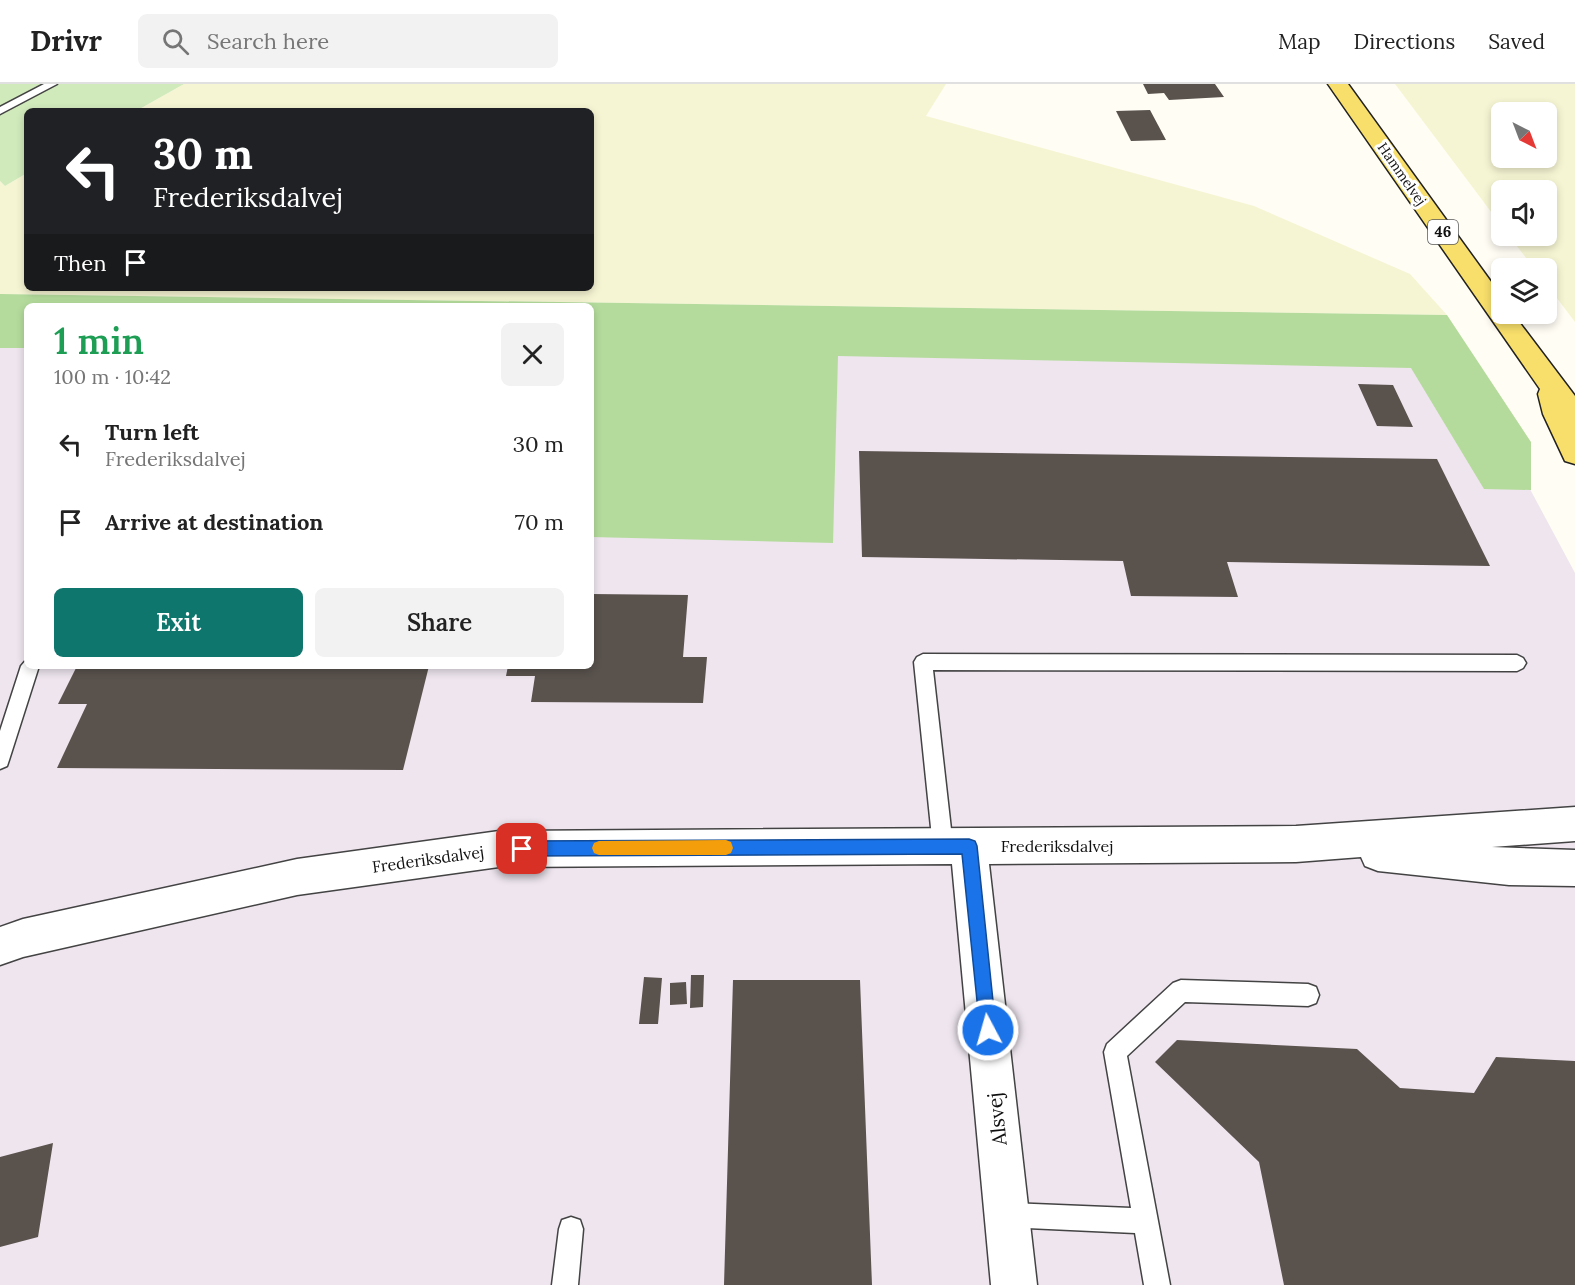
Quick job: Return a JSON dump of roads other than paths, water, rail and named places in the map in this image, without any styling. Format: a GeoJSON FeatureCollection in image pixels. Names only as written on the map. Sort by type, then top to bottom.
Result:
{"type":"FeatureCollection","features":[{"type":"Feature","properties":{"kind":"main road","name":"Hammelvej"},"geometry":{"type":"LineString","coordinates":[[1338,84],[1548,381],[1575,414]]}},
{"type":"Feature","properties":{"kind":"main road","name":"Hammelvej"},"geometry":{"type":"LineString","coordinates":[[1548,381],[1556,414],[1575,454]]}},
{"type":"Feature","properties":{"kind":"street","name":"Frederiksdalvej"},"geometry":{"type":"LineString","coordinates":[[0,946],[23,938],[297,877],[499,849],[1296,844],[1575,824]]}},
{"type":"Feature","properties":{"kind":"street","name":"Frederiksdalvej"},"geometry":{"type":"LineString","coordinates":[[1296,844],[1509,867],[1575,868]]}},
{"type":"Feature","properties":{"kind":"street","name":"Alsvej"},"geometry":{"type":"LineString","coordinates":[[956,846],[1007,1215],[1014,1285]]}},
{"type":"Feature","properties":{"kind":"lane"},"geometry":{"type":"LineString","coordinates":[[0,111],[52,84]]}},
{"type":"Feature","properties":{"kind":"lane"},"geometry":{"type":"LineString","coordinates":[[956,846],[923,662],[1517,663]]}},
{"type":"Feature","properties":{"kind":"lane"},"geometry":{"type":"LineString","coordinates":[[0,760],[29,669]]}},
{"type":"Feature","properties":{"kind":"lane"},"geometry":{"type":"LineString","coordinates":[[1157,1285],[1115,1052],[1181,991],[1308,995]]}},
{"type":"Feature","properties":{"kind":"lane"},"geometry":{"type":"LineString","coordinates":[[1007,1215],[1146,1221]]}},
{"type":"Feature","properties":{"kind":"lane"},"geometry":{"type":"LineString","coordinates":[[565,1285],[571,1228]]}}]}
